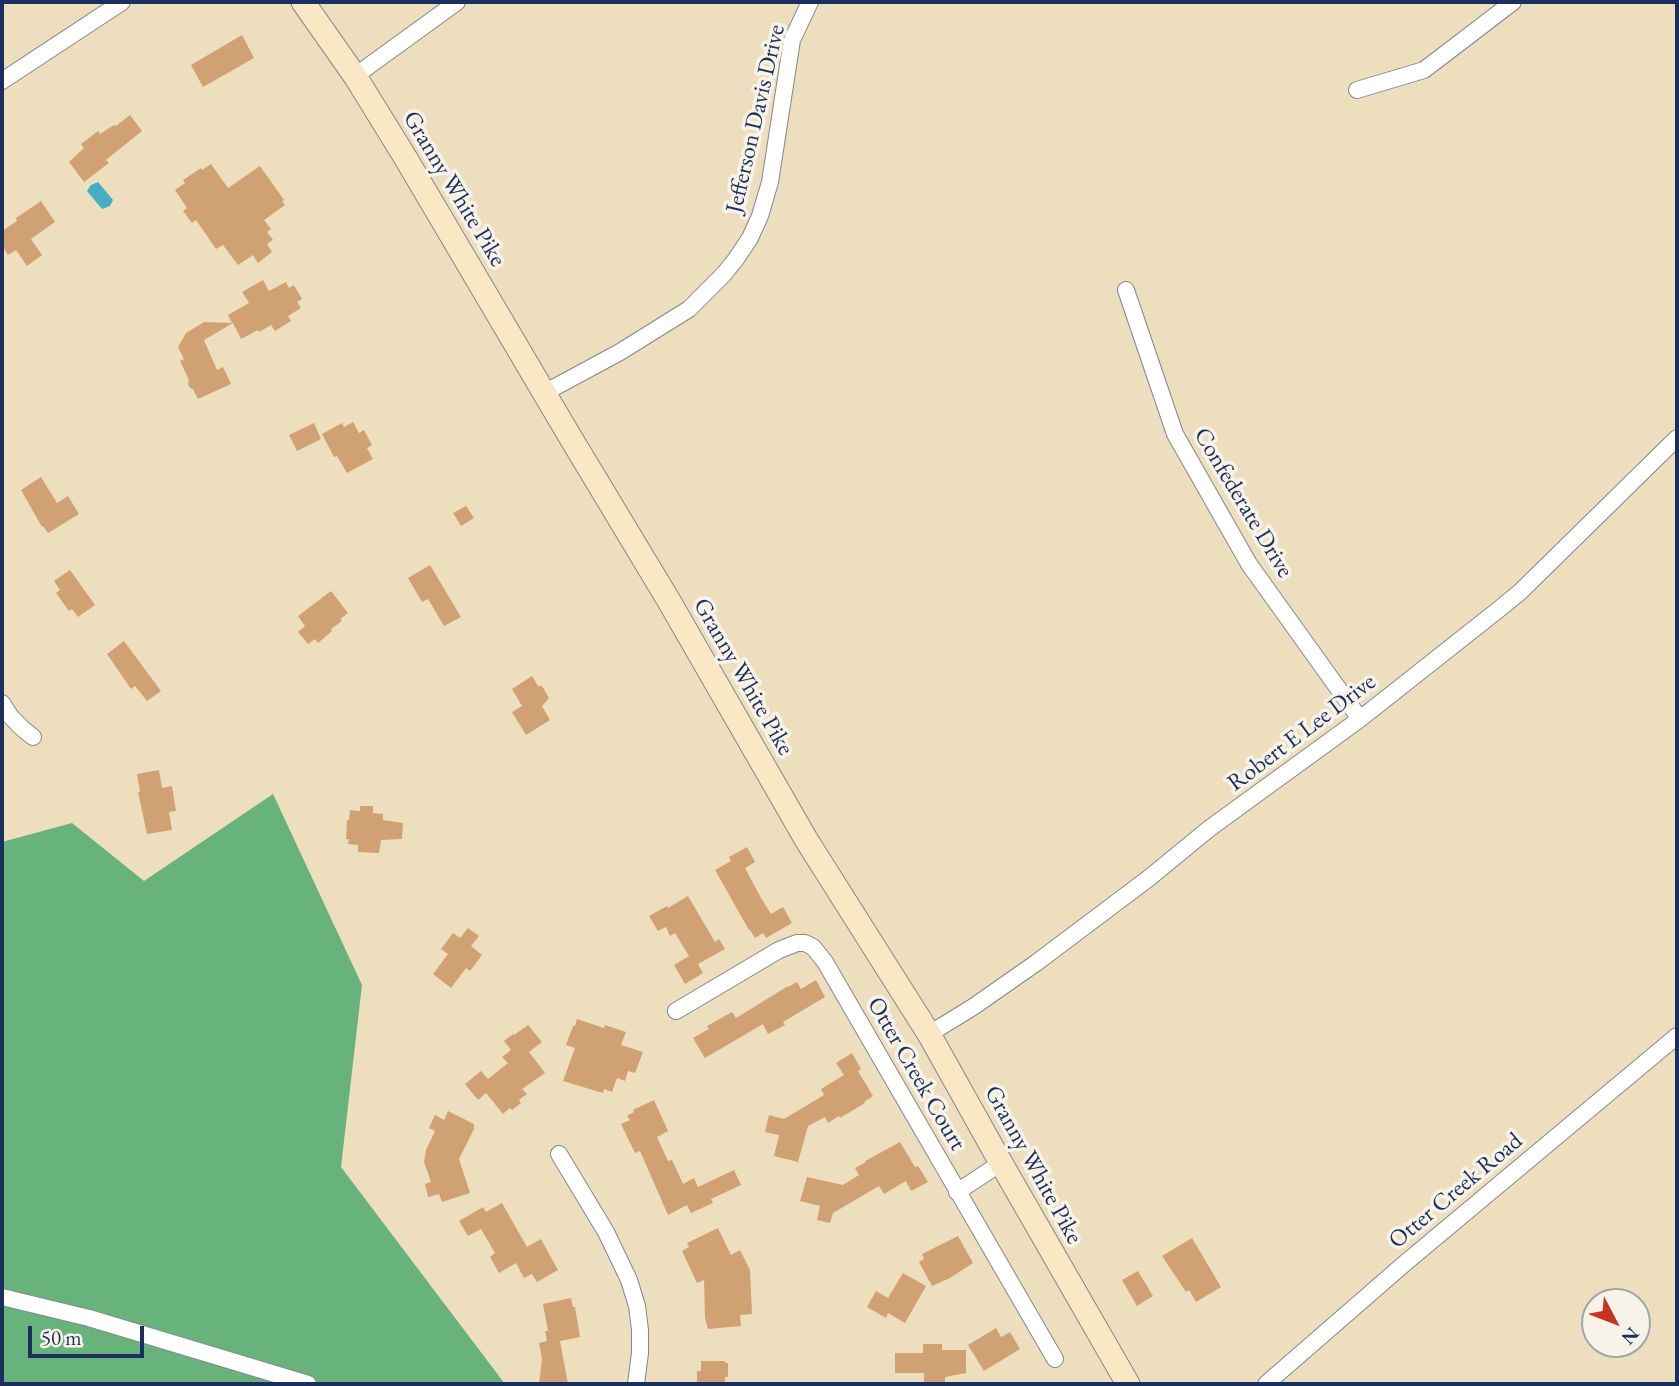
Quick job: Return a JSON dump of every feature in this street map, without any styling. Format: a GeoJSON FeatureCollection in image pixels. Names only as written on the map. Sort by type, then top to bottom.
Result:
{"type":"FeatureCollection","features":[{"type":"Feature","properties":{"kind":"main road","name":"Granny White Pike"},"geometry":{"type":"LineString","coordinates":[[303,2],[355,76],[405,157],[669,601],[807,841],[929,1034],[1128,1384]]}},
{"type":"Feature","properties":{"kind":"street"},"geometry":{"type":"LineString","coordinates":[[2,81],[122,2]]}},
{"type":"Feature","properties":{"kind":"street"},"geometry":{"type":"LineString","coordinates":[[355,76],[457,2]]}},
{"type":"Feature","properties":{"kind":"street","name":"Jefferson Davis Drive"},"geometry":{"type":"LineString","coordinates":[[544,393],[620,352],[689,309],[736,259],[755,227],[770,182],[792,40],[810,2]]}},
{"type":"Feature","properties":{"kind":"street"},"geometry":{"type":"LineString","coordinates":[[1357,90],[1424,70],[1513,2]]}},
{"type":"Feature","properties":{"kind":"street","name":"Confederate Drive"},"geometry":{"type":"LineString","coordinates":[[1126,290],[1175,434],[1249,564],[1360,719]]}},
{"type":"Feature","properties":{"kind":"street","name":"Robert E Lee Drive"},"geometry":{"type":"LineString","coordinates":[[929,1034],[1018,976],[1210,828],[1360,719],[1520,592],[1677,438]]}},
{"type":"Feature","properties":{"kind":"street"},"geometry":{"type":"LineString","coordinates":[[2,702],[11,717],[33,737]]}},
{"type":"Feature","properties":{"kind":"street","name":"Otter Creek Court"},"geometry":{"type":"LineString","coordinates":[[676,1012],[779,950],[797,943],[813,947],[825,962],[1055,1359]]}},
{"type":"Feature","properties":{"kind":"street","name":"Otter Creek Road"},"geometry":{"type":"LineString","coordinates":[[1266,1384],[1404,1264],[1677,1036]]}},
{"type":"Feature","properties":{"kind":"street"},"geometry":{"type":"LineString","coordinates":[[559,1154],[606,1232],[629,1280],[637,1306],[640,1330],[636,1384]]}},
{"type":"Feature","properties":{"kind":"street"},"geometry":{"type":"LineString","coordinates":[[957,1192],[1001,1163]]}},
{"type":"Feature","properties":{"kind":"street"},"geometry":{"type":"LineString","coordinates":[[2,1297],[89,1318],[308,1384]]}},
{"type":"Feature","properties":{"kind":"green space"},"geometry":{"type":"Polygon","coordinates":[[[273,794],[362,985],[341,1167],[505,1384],[2,1384],[2,842],[72,823],[144,881],[273,794]]]}},
{"type":"Feature","properties":{"kind":"water"},"geometry":{"type":"Polygon","coordinates":[[[98,182],[113,200],[110,206],[102,209],[87,191],[91,185],[98,182]]]}},
{"type":"Feature","properties":{"kind":"building"},"geometry":{"type":"Polygon","coordinates":[[[242,35],[254,58],[203,87],[191,65],[242,35]]]}},
{"type":"Feature","properties":{"kind":"building"},"geometry":{"type":"Polygon","coordinates":[[[130,115],[142,131],[106,160],[109,163],[84,182],[69,162],[84,148],[81,144],[98,131],[100,134],[116,126],[130,115]]]}},
{"type":"Feature","properties":{"kind":"building"},"geometry":{"type":"Polygon","coordinates":[[[211,164],[228,188],[260,166],[284,200],[282,201],[285,205],[264,220],[271,229],[267,232],[273,240],[267,244],[272,252],[258,263],[253,255],[238,265],[223,245],[216,249],[196,220],[192,223],[183,211],[187,208],[175,190],[185,183],[183,180],[211,164]]]}},
{"type":"Feature","properties":{"kind":"building"},"geometry":{"type":"Polygon","coordinates":[[[41,201],[55,222],[31,239],[42,255],[27,266],[16,250],[8,255],[2,245],[2,231],[41,201]]]}},
{"type":"Feature","properties":{"kind":"building"},"geometry":{"type":"Polygon","coordinates":[[[263,280],[269,291],[286,282],[289,288],[294,285],[302,299],[297,302],[301,308],[288,316],[291,321],[275,331],[271,325],[241,339],[233,323],[204,340],[217,370],[223,367],[231,384],[198,399],[188,384],[189,380],[180,361],[184,359],[178,347],[186,333],[204,322],[232,323],[228,315],[249,303],[242,292],[263,280]]]}},
{"type":"Feature","properties":{"kind":"building"},"geometry":{"type":"Polygon","coordinates":[[[353,422],[359,433],[364,430],[372,445],[367,448],[373,459],[347,473],[337,456],[334,457],[322,434],[342,423],[344,427],[353,422]]]}},
{"type":"Feature","properties":{"kind":"building"},"geometry":{"type":"Polygon","coordinates":[[[314,423],[321,439],[297,451],[289,435],[314,423]]]}},
{"type":"Feature","properties":{"kind":"building"},"geometry":{"type":"Polygon","coordinates":[[[41,477],[57,503],[68,496],[79,514],[48,533],[21,490],[41,477]]]}},
{"type":"Feature","properties":{"kind":"building"},"geometry":{"type":"Polygon","coordinates":[[[466,506],[474,518],[461,526],[453,513],[466,506]]]}},
{"type":"Feature","properties":{"kind":"building"},"geometry":{"type":"Polygon","coordinates":[[[430,565],[461,617],[444,626],[428,599],[422,602],[408,578],[430,565]]]}},
{"type":"Feature","properties":{"kind":"building"},"geometry":{"type":"Polygon","coordinates":[[[70,570],[95,605],[78,617],[72,609],[69,611],[56,593],[60,590],[54,581],[70,570]]]}},
{"type":"Feature","properties":{"kind":"building"},"geometry":{"type":"Polygon","coordinates":[[[331,591],[348,613],[318,643],[315,639],[308,644],[298,632],[305,626],[298,616],[331,591]]]}},
{"type":"Feature","properties":{"kind":"building"},"geometry":{"type":"Polygon","coordinates":[[[124,641],[161,691],[147,701],[135,686],[131,689],[107,654],[124,641]]]}},
{"type":"Feature","properties":{"kind":"building"},"geometry":{"type":"Polygon","coordinates":[[[532,676],[549,698],[542,706],[550,720],[526,735],[512,712],[522,706],[512,689],[532,676]]]}},
{"type":"Feature","properties":{"kind":"building"},"geometry":{"type":"Polygon","coordinates":[[[159,770],[162,788],[172,786],[176,811],[169,812],[172,830],[147,834],[137,774],[159,770]]]}},
{"type":"Feature","properties":{"kind":"building"},"geometry":{"type":"Polygon","coordinates":[[[360,806],[373,806],[373,813],[383,814],[383,820],[403,823],[402,839],[381,840],[379,853],[358,852],[358,845],[348,844],[349,839],[346,839],[350,810],[360,811],[360,806]]]}},
{"type":"Feature","properties":{"kind":"building"},"geometry":{"type":"Polygon","coordinates":[[[747,847],[755,862],[745,868],[760,896],[771,914],[783,907],[792,923],[766,938],[763,933],[755,938],[749,930],[715,870],[731,861],[729,857],[747,847]]]}},
{"type":"Feature","properties":{"kind":"building"},"geometry":{"type":"Polygon","coordinates":[[[688,896],[715,942],[719,939],[725,949],[698,964],[703,973],[685,984],[674,965],[689,956],[675,933],[670,936],[666,927],[658,931],[649,916],[688,896]]]}},
{"type":"Feature","properties":{"kind":"building"},"geometry":{"type":"Polygon","coordinates":[[[468,928],[479,936],[471,946],[482,955],[470,971],[466,968],[451,988],[433,974],[448,954],[441,949],[453,933],[460,938],[468,928]]]}},
{"type":"Feature","properties":{"kind":"building"},"geometry":{"type":"Polygon","coordinates":[[[816,980],[825,997],[768,1034],[763,1024],[705,1058],[693,1038],[709,1029],[707,1026],[732,1012],[736,1018],[788,986],[797,982],[801,989],[816,980]]]}},
{"type":"Feature","properties":{"kind":"building"},"geometry":{"type":"Polygon","coordinates":[[[577,1019],[626,1032],[621,1045],[643,1052],[635,1073],[628,1071],[625,1081],[617,1078],[612,1092],[604,1089],[603,1093],[563,1081],[575,1048],[566,1045],[577,1019]]]}},
{"type":"Feature","properties":{"kind":"building"},"geometry":{"type":"Polygon","coordinates":[[[528,1025],[542,1042],[529,1052],[545,1073],[522,1089],[527,1094],[519,1100],[521,1103],[503,1114],[486,1093],[478,1100],[465,1084],[481,1071],[488,1079],[508,1063],[502,1057],[511,1050],[504,1041],[528,1025]]]}},
{"type":"Feature","properties":{"kind":"building"},"geometry":{"type":"Polygon","coordinates":[[[852,1053],[861,1069],[858,1071],[873,1096],[840,1118],[839,1116],[828,1123],[825,1117],[808,1126],[798,1162],[774,1156],[779,1135],[765,1132],[769,1115],[784,1119],[824,1095],[821,1089],[844,1075],[836,1063],[852,1053]]]}},
{"type":"Feature","properties":{"kind":"building"},"geometry":{"type":"Polygon","coordinates":[[[654,1100],[668,1131],[657,1137],[683,1184],[694,1178],[698,1187],[734,1170],[741,1185],[711,1199],[713,1203],[691,1213],[687,1205],[668,1215],[640,1151],[635,1153],[621,1124],[630,1120],[627,1116],[634,1112],[633,1110],[654,1100]]]}},
{"type":"Feature","properties":{"kind":"building"},"geometry":{"type":"Polygon","coordinates":[[[448,1111],[474,1124],[459,1159],[470,1193],[442,1202],[439,1194],[428,1197],[425,1184],[431,1182],[424,1162],[426,1150],[435,1131],[429,1128],[435,1115],[444,1120],[448,1111]]]}},
{"type":"Feature","properties":{"kind":"building"},"geometry":{"type":"Polygon","coordinates":[[[900,1142],[928,1182],[911,1191],[906,1181],[884,1194],[879,1186],[833,1213],[830,1223],[817,1220],[820,1206],[800,1201],[807,1177],[843,1185],[859,1175],[855,1168],[900,1142]]]}},
{"type":"Feature","properties":{"kind":"building"},"geometry":{"type":"Polygon","coordinates":[[[502,1203],[527,1247],[541,1239],[558,1270],[537,1282],[532,1274],[524,1278],[516,1263],[499,1273],[490,1257],[495,1253],[481,1229],[468,1236],[459,1221],[483,1207],[486,1212],[502,1203]]]}},
{"type":"Feature","properties":{"kind":"building"},"geometry":{"type":"Polygon","coordinates":[[[718,1228],[731,1255],[740,1250],[750,1270],[752,1314],[740,1315],[741,1326],[708,1329],[704,1280],[697,1283],[682,1251],[689,1247],[687,1243],[718,1228]]]}},
{"type":"Feature","properties":{"kind":"building"},"geometry":{"type":"Polygon","coordinates":[[[958,1236],[973,1263],[932,1286],[919,1262],[924,1259],[922,1254],[958,1236]]]}},
{"type":"Feature","properties":{"kind":"building"},"geometry":{"type":"Polygon","coordinates":[[[1192,1238],[1221,1287],[1196,1302],[1162,1256],[1192,1238]]]}},
{"type":"Feature","properties":{"kind":"building"},"geometry":{"type":"Polygon","coordinates":[[[1138,1271],[1153,1296],[1137,1306],[1122,1280],[1138,1271]]]}},
{"type":"Feature","properties":{"kind":"building"},"geometry":{"type":"Polygon","coordinates":[[[903,1273],[926,1286],[905,1323],[888,1313],[886,1318],[867,1307],[876,1291],[888,1298],[903,1273]]]}},
{"type":"Feature","properties":{"kind":"building"},"geometry":{"type":"Polygon","coordinates":[[[571,1298],[580,1337],[560,1341],[568,1384],[539,1384],[542,1359],[539,1343],[547,1341],[545,1331],[548,1331],[543,1304],[571,1298]]]}},
{"type":"Feature","properties":{"kind":"building"},"geometry":{"type":"Polygon","coordinates":[[[996,1328],[1001,1337],[1010,1332],[1020,1349],[984,1371],[968,1345],[996,1328]]]}},
{"type":"Feature","properties":{"kind":"building"},"geometry":{"type":"Polygon","coordinates":[[[923,1344],[942,1344],[942,1350],[966,1350],[966,1373],[945,1377],[945,1384],[924,1384],[924,1373],[895,1373],[895,1353],[923,1353],[923,1344]]]}},
{"type":"Feature","properties":{"kind":"building"},"geometry":{"type":"Polygon","coordinates":[[[701,1361],[728,1363],[725,1384],[697,1384],[697,1371],[701,1371],[701,1361]]]}}]}
